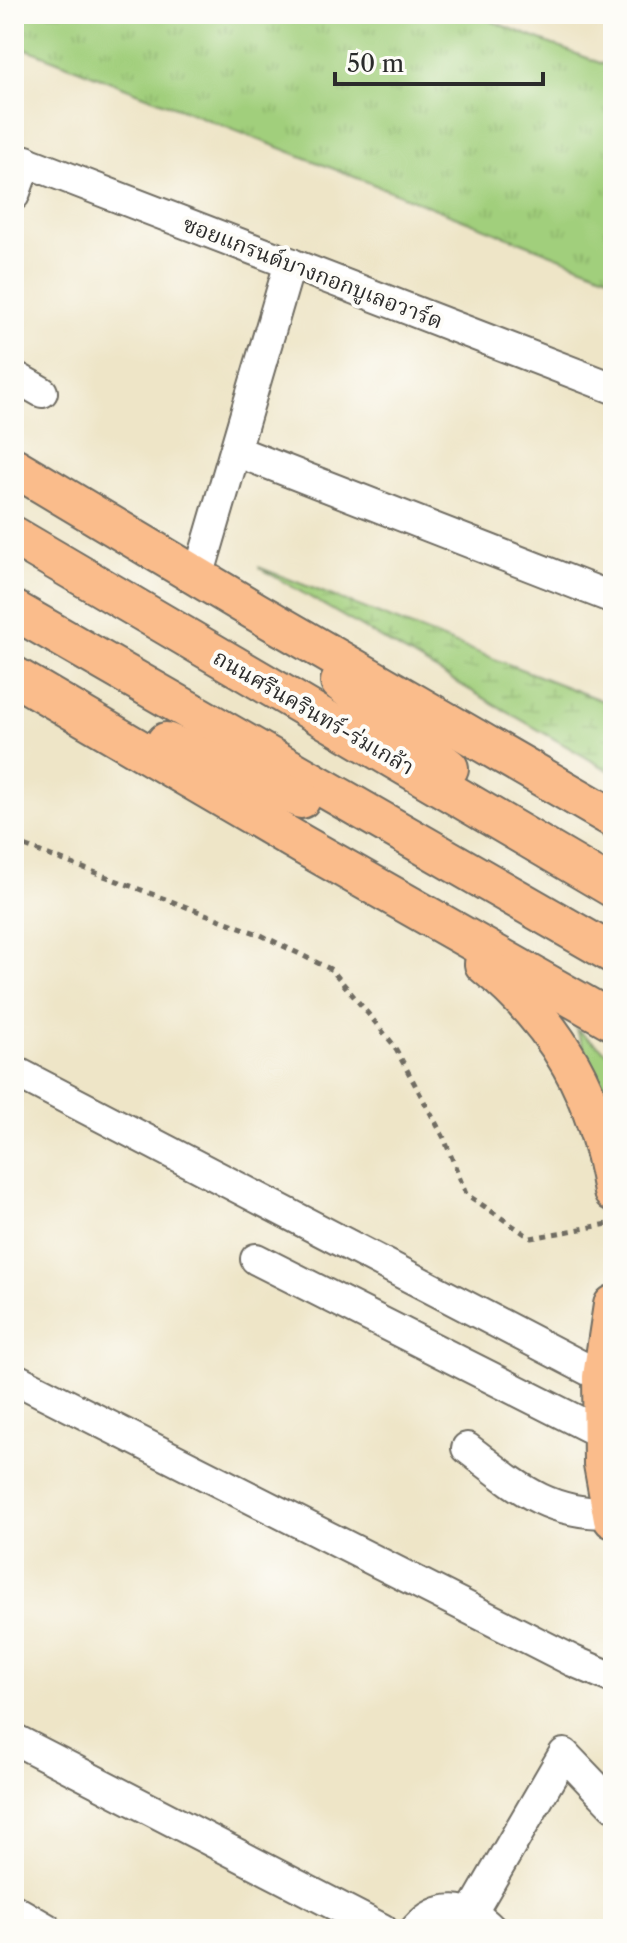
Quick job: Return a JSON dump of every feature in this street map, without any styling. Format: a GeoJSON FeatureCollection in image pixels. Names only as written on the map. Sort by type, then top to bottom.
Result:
{"type":"FeatureCollection","features":[{"type":"Feature","properties":{"kind":"main road"},"geometry":{"type":"LineString","coordinates":[[14,467],[613,818]]}},
{"type":"Feature","properties":{"kind":"main road","name":"ถนนศรีนครินทร์-ร่มเกล้า"},"geometry":{"type":"LineString","coordinates":[[14,536],[613,888]]}},
{"type":"Feature","properties":{"kind":"main road"},"geometry":{"type":"LineString","coordinates":[[14,610],[613,954]]}},
{"type":"Feature","properties":{"kind":"main road"},"geometry":{"type":"LineString","coordinates":[[255,611],[365,703],[568,861]]}},
{"type":"Feature","properties":{"kind":"main road"},"geometry":{"type":"LineString","coordinates":[[18,678],[451,862]]}},
{"type":"Feature","properties":{"kind":"main road"},"geometry":{"type":"LineString","coordinates":[[18,678],[613,1021]]}},
{"type":"Feature","properties":{"kind":"main road"},"geometry":{"type":"LineString","coordinates":[[303,845],[465,948],[503,979],[536,1013],[567,1054],[593,1112],[613,1192]]}},
{"type":"Feature","properties":{"kind":"main road"},"geometry":{"type":"LineString","coordinates":[[498,954],[613,1039]]}},
{"type":"Feature","properties":{"kind":"main road"},"geometry":{"type":"LineString","coordinates":[[612,1516],[603,1464],[602,1377],[613,1305]]}},
{"type":"Feature","properties":{"kind":"street"},"geometry":{"type":"LineString","coordinates":[[14,195],[20,159]]}},
{"type":"Feature","properties":{"kind":"street","name":"ซอยแกรนด์บางกอกบูเลอวาร์ด"},"geometry":{"type":"LineString","coordinates":[[20,159],[613,388]]}},
{"type":"Feature","properties":{"kind":"street"},"geometry":{"type":"LineString","coordinates":[[198,577],[290,263]]}},
{"type":"Feature","properties":{"kind":"street"},"geometry":{"type":"LineString","coordinates":[[14,376],[42,392]]}},
{"type":"Feature","properties":{"kind":"street"},"geometry":{"type":"LineString","coordinates":[[236,451],[613,598]]}},
{"type":"Feature","properties":{"kind":"street"},"geometry":{"type":"LineString","coordinates":[[14,1071],[602,1377]]}},
{"type":"Feature","properties":{"kind":"street"},"geometry":{"type":"LineString","coordinates":[[256,1259],[603,1434]]}},
{"type":"Feature","properties":{"kind":"street"},"geometry":{"type":"LineString","coordinates":[[14,1378],[573,1661],[613,1678]]}},
{"type":"Feature","properties":{"kind":"street"},"geometry":{"type":"LineString","coordinates":[[467,1448],[528,1494],[556,1506],[612,1516]]}},
{"type":"Feature","properties":{"kind":"street"},"geometry":{"type":"LineString","coordinates":[[14,1739],[382,1929]]}},
{"type":"Feature","properties":{"kind":"street"},"geometry":{"type":"LineString","coordinates":[[416,1929],[437,1912],[452,1909],[481,1921],[564,1754],[613,1805]]}},
{"type":"Feature","properties":{"kind":"street"},"geometry":{"type":"LineString","coordinates":[[14,1910],[47,1929]]}},
{"type":"Feature","properties":{"kind":"path"},"geometry":{"type":"LineString","coordinates":[[14,842],[261,935],[332,970],[393,1044],[444,1138],[466,1194],[531,1238],[613,1223]]}},
{"type":"Feature","properties":{"kind":"green space"},"geometry":{"type":"Polygon","coordinates":[[[14,14],[473,14],[613,68],[613,278],[14,44],[14,14]]]}},
{"type":"Feature","properties":{"kind":"green space"},"geometry":{"type":"Polygon","coordinates":[[[258,567],[613,705],[613,773],[258,567]]]}},
{"type":"Feature","properties":{"kind":"green space"},"geometry":{"type":"Polygon","coordinates":[[[576,1029],[613,1057],[613,1126],[606,1100],[576,1029]]]}}]}
